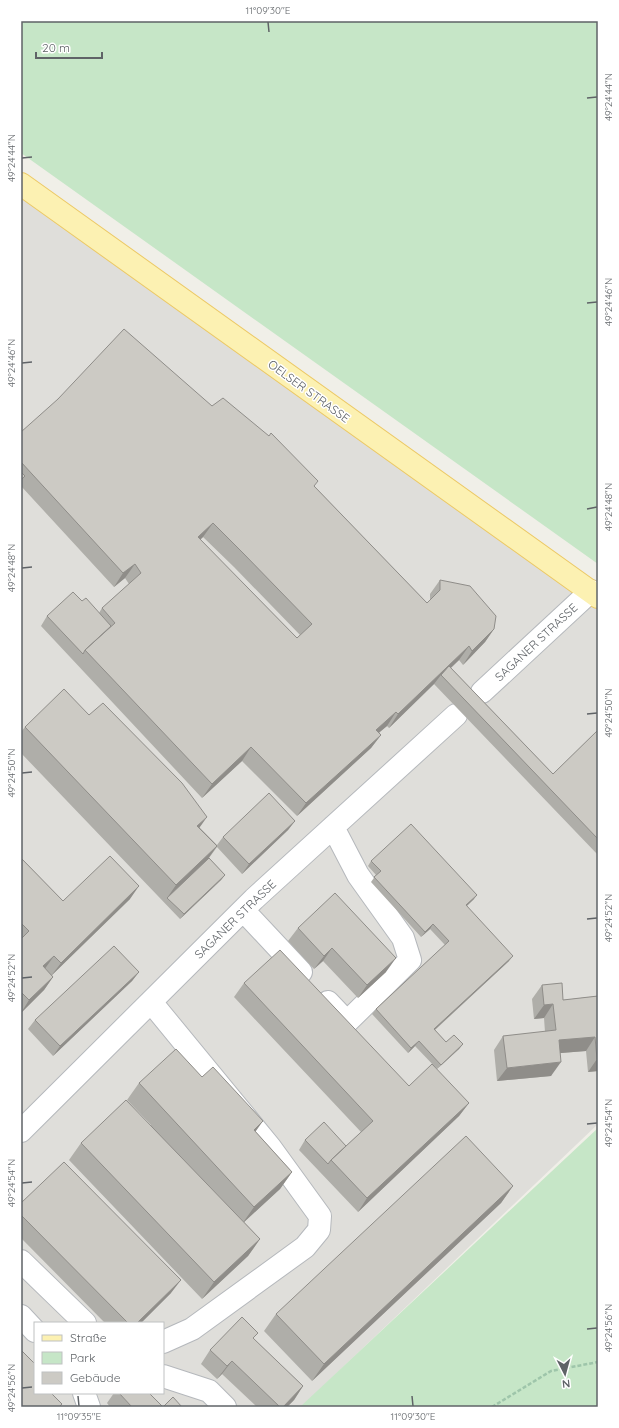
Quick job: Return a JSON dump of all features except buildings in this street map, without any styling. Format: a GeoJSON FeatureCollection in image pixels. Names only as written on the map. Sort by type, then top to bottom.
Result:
{"type":"FeatureCollection","features":[{"type":"Feature","properties":{"kind":"main road","name":"OELSER STRASSE"},"geometry":{"type":"LineString","coordinates":[[21,184],[594,594]]}},
{"type":"Feature","properties":{"kind":"street","name":"SAGANER STRASSE"},"geometry":{"type":"LineString","coordinates":[[482,692],[594,594]]}},
{"type":"Feature","properties":{"kind":"street","name":"SAGANER STRASSE"},"geometry":{"type":"LineString","coordinates":[[21,1131],[243,910],[456,715]]}},
{"type":"Feature","properties":{"kind":"street"},"geometry":{"type":"LineString","coordinates":[[243,910],[347,1022],[410,960],[403,938],[358,875],[333,827]]}},
{"type":"Feature","properties":{"kind":"street"},"geometry":{"type":"LineString","coordinates":[[150,1002],[270,1147],[320,1216],[318,1230],[305,1247],[192,1329],[164,1342]]}},
{"type":"Feature","properties":{"kind":"street"},"geometry":{"type":"LineString","coordinates":[[21,1261],[84,1322]]}},
{"type":"Feature","properties":{"kind":"street"},"geometry":{"type":"LineString","coordinates":[[21,1316],[34,1330]]}},
{"type":"Feature","properties":{"kind":"street"},"geometry":{"type":"LineString","coordinates":[[164,1376],[209,1391],[225,1407]]}},
{"type":"Feature","properties":{"kind":"street"},"geometry":{"type":"LineString","coordinates":[[84,1394],[89,1407]]}},
{"type":"Feature","properties":{"kind":"path"},"geometry":{"type":"LineString","coordinates":[[492,1407],[551,1371],[598,1362]]}},
{"type":"Feature","properties":{"kind":"shaded area"},"geometry":{"type":"Polygon","coordinates":[[[21,188],[598,585],[598,1124],[301,1407],[21,1407],[21,188]]]}},
{"type":"Feature","properties":{"kind":"green space"},"geometry":{"type":"Polygon","coordinates":[[[21,21],[598,21],[598,564],[21,153],[21,21]]]}},
{"type":"Feature","properties":{"kind":"green space"},"geometry":{"type":"Polygon","coordinates":[[[598,1128],[598,1407],[301,1407],[301,1406],[598,1128]]]}}]}
